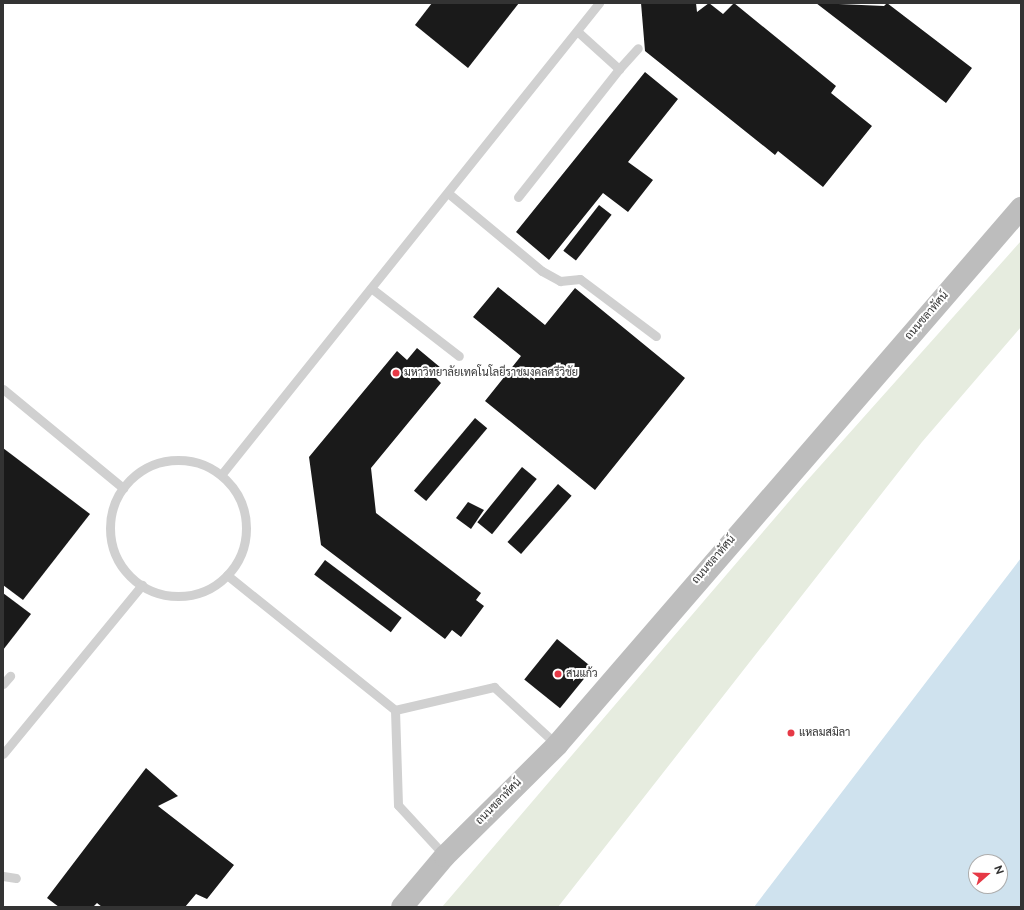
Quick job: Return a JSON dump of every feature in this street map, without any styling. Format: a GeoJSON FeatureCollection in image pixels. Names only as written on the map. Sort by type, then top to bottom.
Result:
{"type":"FeatureCollection","features":[{"type":"Feature","properties":{"kind":"main road","name":"ถนนชลาทัศน์"},"geometry":{"type":"LineString","coordinates":[[402,907],[445,856],[558,745],[1021,208]]}},
{"type":"Feature","properties":{"kind":"lane"},"geometry":{"type":"LineString","coordinates":[[221,475],[599,3]]}},
{"type":"Feature","properties":{"kind":"lane"},"geometry":{"type":"LineString","coordinates":[[577,31],[620,69]]}},
{"type":"Feature","properties":{"kind":"lane"},"geometry":{"type":"LineString","coordinates":[[518,197],[638,48]]}},
{"type":"Feature","properties":{"kind":"lane"},"geometry":{"type":"LineString","coordinates":[[448,193],[542,271],[560,281],[580,279],[656,336]]}},
{"type":"Feature","properties":{"kind":"lane"},"geometry":{"type":"LineString","coordinates":[[371,288],[459,356]]}},
{"type":"Feature","properties":{"kind":"lane"},"geometry":{"type":"LineString","coordinates":[[3,389],[123,488]]}},
{"type":"Feature","properties":{"kind":"lane"},"geometry":{"type":"LineString","coordinates":[[188,460],[221,475],[237,494],[245,518],[240,554],[227,575],[205,590],[186,595],[166,595],[142,585],[124,568],[113,546],[111,516],[123,488],[140,471],[163,461],[188,460]]}},
{"type":"Feature","properties":{"kind":"lane"},"geometry":{"type":"LineString","coordinates":[[227,575],[395,710],[398,805],[445,856]]}},
{"type":"Feature","properties":{"kind":"lane"},"geometry":{"type":"LineString","coordinates":[[3,754],[142,585]]}},
{"type":"Feature","properties":{"kind":"lane"},"geometry":{"type":"LineString","coordinates":[[3,684],[10,676]]}},
{"type":"Feature","properties":{"kind":"lane"},"geometry":{"type":"LineString","coordinates":[[395,710],[494,686],[558,745]]}},
{"type":"Feature","properties":{"kind":"lane"},"geometry":{"type":"LineString","coordinates":[[3,876],[16,878]]}},
{"type":"Feature","properties":{"kind":"shaded area"},"geometry":{"type":"Polygon","coordinates":[[[1021,241],[1021,327],[922,442],[558,907],[442,907],[804,484],[1021,241]]]}},
{"type":"Feature","properties":{"kind":"water"},"geometry":{"type":"Polygon","coordinates":[[[1021,558],[1021,907],[754,907],[1021,558]]]}},
{"type":"Feature","properties":{"kind":"building"},"geometry":{"type":"Polygon","coordinates":[[[432,3],[519,3],[468,68],[415,25],[432,3]]]}},
{"type":"Feature","properties":{"kind":"building"},"geometry":{"type":"Polygon","coordinates":[[[641,3],[696,3],[697,12],[709,3],[723,14],[734,3],[836,86],[831,93],[872,126],[823,187],[778,151],[775,155],[645,51],[641,3]]]}},
{"type":"Feature","properties":{"kind":"building"},"geometry":{"type":"Polygon","coordinates":[[[816,3],[884,6],[887,3],[972,68],[946,103],[816,3]]]}},
{"type":"Feature","properties":{"kind":"building"},"geometry":{"type":"Polygon","coordinates":[[[645,72],[678,99],[628,162],[653,180],[628,212],[603,193],[549,260],[516,232],[645,72]]]}},
{"type":"Feature","properties":{"kind":"building"},"geometry":{"type":"Polygon","coordinates":[[[599,205],[612,215],[576,261],[563,251],[599,205]]]}},
{"type":"Feature","properties":{"kind":"building"},"geometry":{"type":"Polygon","coordinates":[[[498,287],[545,325],[575,288],[685,378],[595,490],[485,401],[521,356],[473,317],[498,287]]]}},
{"type":"Feature","properties":{"kind":"building"},"geometry":{"type":"Polygon","coordinates":[[[417,348],[441,368],[434,376],[441,383],[371,468],[376,513],[481,593],[476,600],[484,606],[461,637],[452,630],[445,639],[321,545],[309,457],[397,351],[407,360],[417,348]]]}},
{"type":"Feature","properties":{"kind":"building"},"geometry":{"type":"Polygon","coordinates":[[[475,418],[487,428],[426,501],[414,491],[475,418]]]}},
{"type":"Feature","properties":{"kind":"building"},"geometry":{"type":"Polygon","coordinates":[[[3,448],[90,514],[23,600],[3,585],[3,448]]]}},
{"type":"Feature","properties":{"kind":"building"},"geometry":{"type":"Polygon","coordinates":[[[522,467],[537,479],[492,534],[477,522],[522,467]]]}},
{"type":"Feature","properties":{"kind":"building"},"geometry":{"type":"Polygon","coordinates":[[[558,484],[572,496],[521,554],[507,542],[558,484]]]}},
{"type":"Feature","properties":{"kind":"building"},"geometry":{"type":"Polygon","coordinates":[[[468,502],[484,510],[471,529],[456,518],[468,502]]]}},
{"type":"Feature","properties":{"kind":"building"},"geometry":{"type":"Polygon","coordinates":[[[325,560],[402,618],[391,632],[314,574],[325,560]]]}},
{"type":"Feature","properties":{"kind":"building"},"geometry":{"type":"Polygon","coordinates":[[[3,593],[31,614],[3,650],[3,593]]]}},
{"type":"Feature","properties":{"kind":"building","name":"สนแก้ว"},"geometry":{"type":"Polygon","coordinates":[[[557,639],[593,668],[560,708],[524,679],[557,639]]]}},
{"type":"Feature","properties":{"kind":"building"},"geometry":{"type":"Polygon","coordinates":[[[146,768],[178,796],[158,806],[234,865],[207,899],[196,894],[185,907],[102,907],[97,903],[93,907],[59,907],[47,898],[146,768]]]}},
{"type":"Feature","properties":{"kind":"place","name":"มหาวิทยาลัยเทคโนโลยีราชมงคลศรีวิชัย"},"geometry":{"type":"Point","coordinates":[396,373]}},
{"type":"Feature","properties":{"kind":"place","name":"สนแก้ว"},"geometry":{"type":"Point","coordinates":[558,674]}},
{"type":"Feature","properties":{"kind":"place","name":"แหลมสมิลา"},"geometry":{"type":"Point","coordinates":[791,733]}}]}
